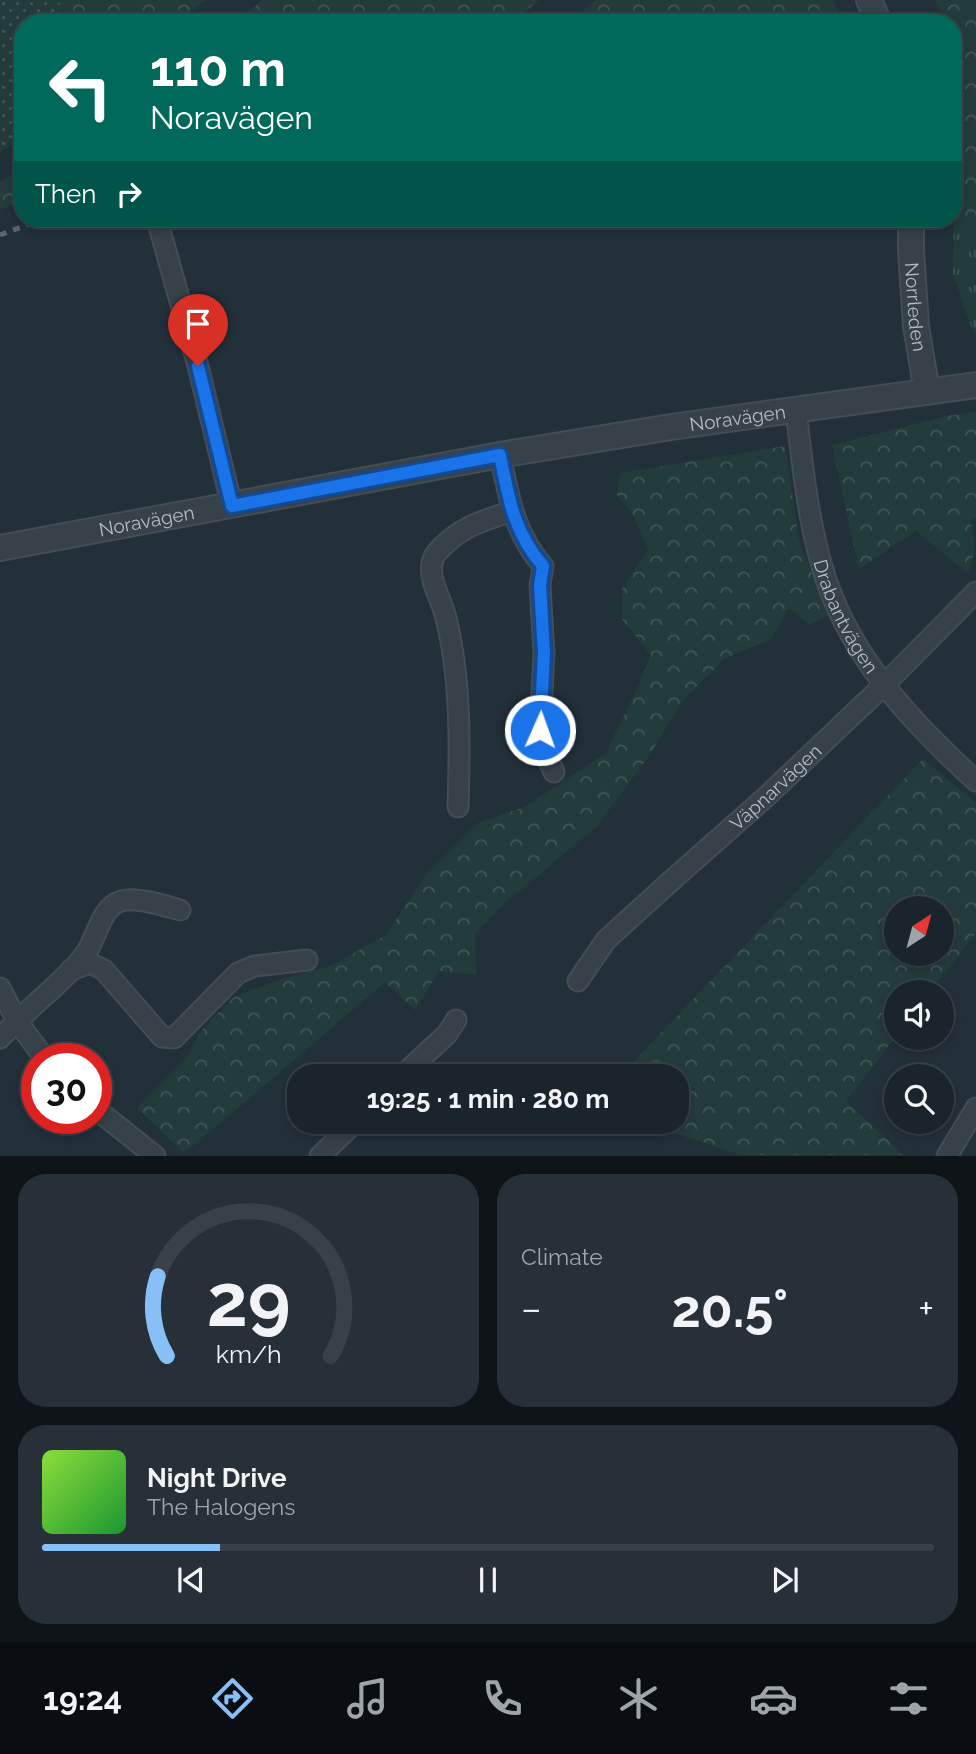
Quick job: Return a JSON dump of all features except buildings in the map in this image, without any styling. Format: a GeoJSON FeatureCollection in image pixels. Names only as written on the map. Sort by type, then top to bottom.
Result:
{"type":"FeatureCollection","features":[{"type":"Feature","properties":{"kind":"street"},"geometry":{"type":"LineString","coordinates":[[159,228],[198,364],[232,506]]}},
{"type":"Feature","properties":{"kind":"street","name":"Norrleden"},"geometry":{"type":"LineString","coordinates":[[911,228],[916,326],[927,392]]}},
{"type":"Feature","properties":{"kind":"street","name":"Noravägen"},"geometry":{"type":"LineString","coordinates":[[0,548],[500,455],[671,427],[976,385]]}},
{"type":"Feature","properties":{"kind":"street","name":"Drabantvägen"},"geometry":{"type":"LineString","coordinates":[[796,410],[810,521],[834,602],[854,644],[915,723],[976,781]]}},
{"type":"Feature","properties":{"kind":"street"},"geometry":{"type":"LineString","coordinates":[[500,455],[517,525],[531,552],[543,566],[540,585],[544,654],[540,730],[545,753],[554,772]]}},
{"type":"Feature","properties":{"kind":"street"},"geometry":{"type":"LineString","coordinates":[[458,807],[459,746],[454,655],[446,616],[430,571],[434,555],[449,540],[471,525],[512,511]]}},
{"type":"Feature","properties":{"kind":"street","name":"Väpnarvägen"},"geometry":{"type":"LineString","coordinates":[[578,981],[606,940],[767,796],[885,684],[976,592]]}},
{"type":"Feature","properties":{"kind":"street"},"geometry":{"type":"LineString","coordinates":[[0,1038],[85,955],[102,918],[110,908],[120,901],[132,900],[180,910]]}},
{"type":"Feature","properties":{"kind":"street"},"geometry":{"type":"LineString","coordinates":[[71,970],[90,964],[104,970],[162,1037],[174,1038],[238,973],[255,966],[306,960]]}},
{"type":"Feature","properties":{"kind":"street"},"geometry":{"type":"LineString","coordinates":[[0,988],[34,1043]]}},
{"type":"Feature","properties":{"kind":"street"},"geometry":{"type":"LineString","coordinates":[[415,1064],[447,1034],[456,1020]]}},
{"type":"Feature","properties":{"kind":"street"},"geometry":{"type":"LineString","coordinates":[[947,1156],[976,1108]]}},
{"type":"Feature","properties":{"kind":"street"},"geometry":{"type":"LineString","coordinates":[[112,1122],[155,1156]]}},
{"type":"Feature","properties":{"kind":"street"},"geometry":{"type":"LineString","coordinates":[[320,1156],[343,1134]]}},
{"type":"Feature","properties":{"kind":"green space"},"geometry":{"type":"Polygon","coordinates":[[[0,0],[59,0],[63,14],[14,14],[14,143],[0,152],[0,0]]]}},
{"type":"Feature","properties":{"kind":"green space"},"geometry":{"type":"Polygon","coordinates":[[[51,0],[206,0],[187,14],[67,14],[51,0]]]}},
{"type":"Feature","properties":{"kind":"green space"},"geometry":{"type":"Polygon","coordinates":[[[263,0],[539,0],[522,14],[244,14],[263,0]]]}},
{"type":"Feature","properties":{"kind":"green space"},"geometry":{"type":"Polygon","coordinates":[[[596,0],[833,0],[839,14],[580,14],[596,0]]]}},
{"type":"Feature","properties":{"kind":"green space"},"geometry":{"type":"Polygon","coordinates":[[[935,0],[976,0],[976,227],[962,224],[962,14],[941,14],[935,0]]]}},
{"type":"Feature","properties":{"kind":"green space"},"geometry":{"type":"Polygon","coordinates":[[[14,172],[14,205],[0,209],[0,182],[14,172]]]}},
{"type":"Feature","properties":{"kind":"green space"},"geometry":{"type":"Polygon","coordinates":[[[962,224],[976,227],[976,336],[967,317],[953,273],[954,228],[962,228],[962,224]]]}},
{"type":"Feature","properties":{"kind":"green space"},"geometry":{"type":"Polygon","coordinates":[[[976,412],[976,518],[970,520],[974,547],[968,573],[916,531],[859,569],[832,445],[946,416],[976,412]]]}},
{"type":"Feature","properties":{"kind":"green space"},"geometry":{"type":"Polygon","coordinates":[[[785,446],[799,540],[828,615],[809,625],[789,608],[771,639],[724,659],[683,700],[649,756],[596,827],[504,904],[475,934],[476,975],[439,971],[415,1010],[385,982],[184,1153],[137,1108],[186,1059],[200,1032],[234,997],[288,977],[331,966],[386,935],[425,876],[478,823],[525,807],[606,753],[651,655],[622,619],[622,588],[648,550],[633,515],[617,495],[620,473],[785,446]]]}},
{"type":"Feature","properties":{"kind":"green space"},"geometry":{"type":"Polygon","coordinates":[[[923,759],[976,803],[976,933],[954,961],[954,896],[884,896],[884,966],[950,966],[939,980],[884,980],[885,1050],[846,1101],[903,1155],[741,1155],[677,1134],[689,1134],[689,1064],[634,1064],[923,759]]]}},
{"type":"Feature","properties":{"kind":"railway"},"geometry":{"type":"LineString","coordinates":[[0,235],[19,228]]}},
{"type":"Feature","properties":{"kind":"route"},"geometry":{"type":"LineString","coordinates":[[198,366],[232,506],[500,455],[517,525],[531,552],[543,566],[540,585],[544,654],[540,730]]}}]}
